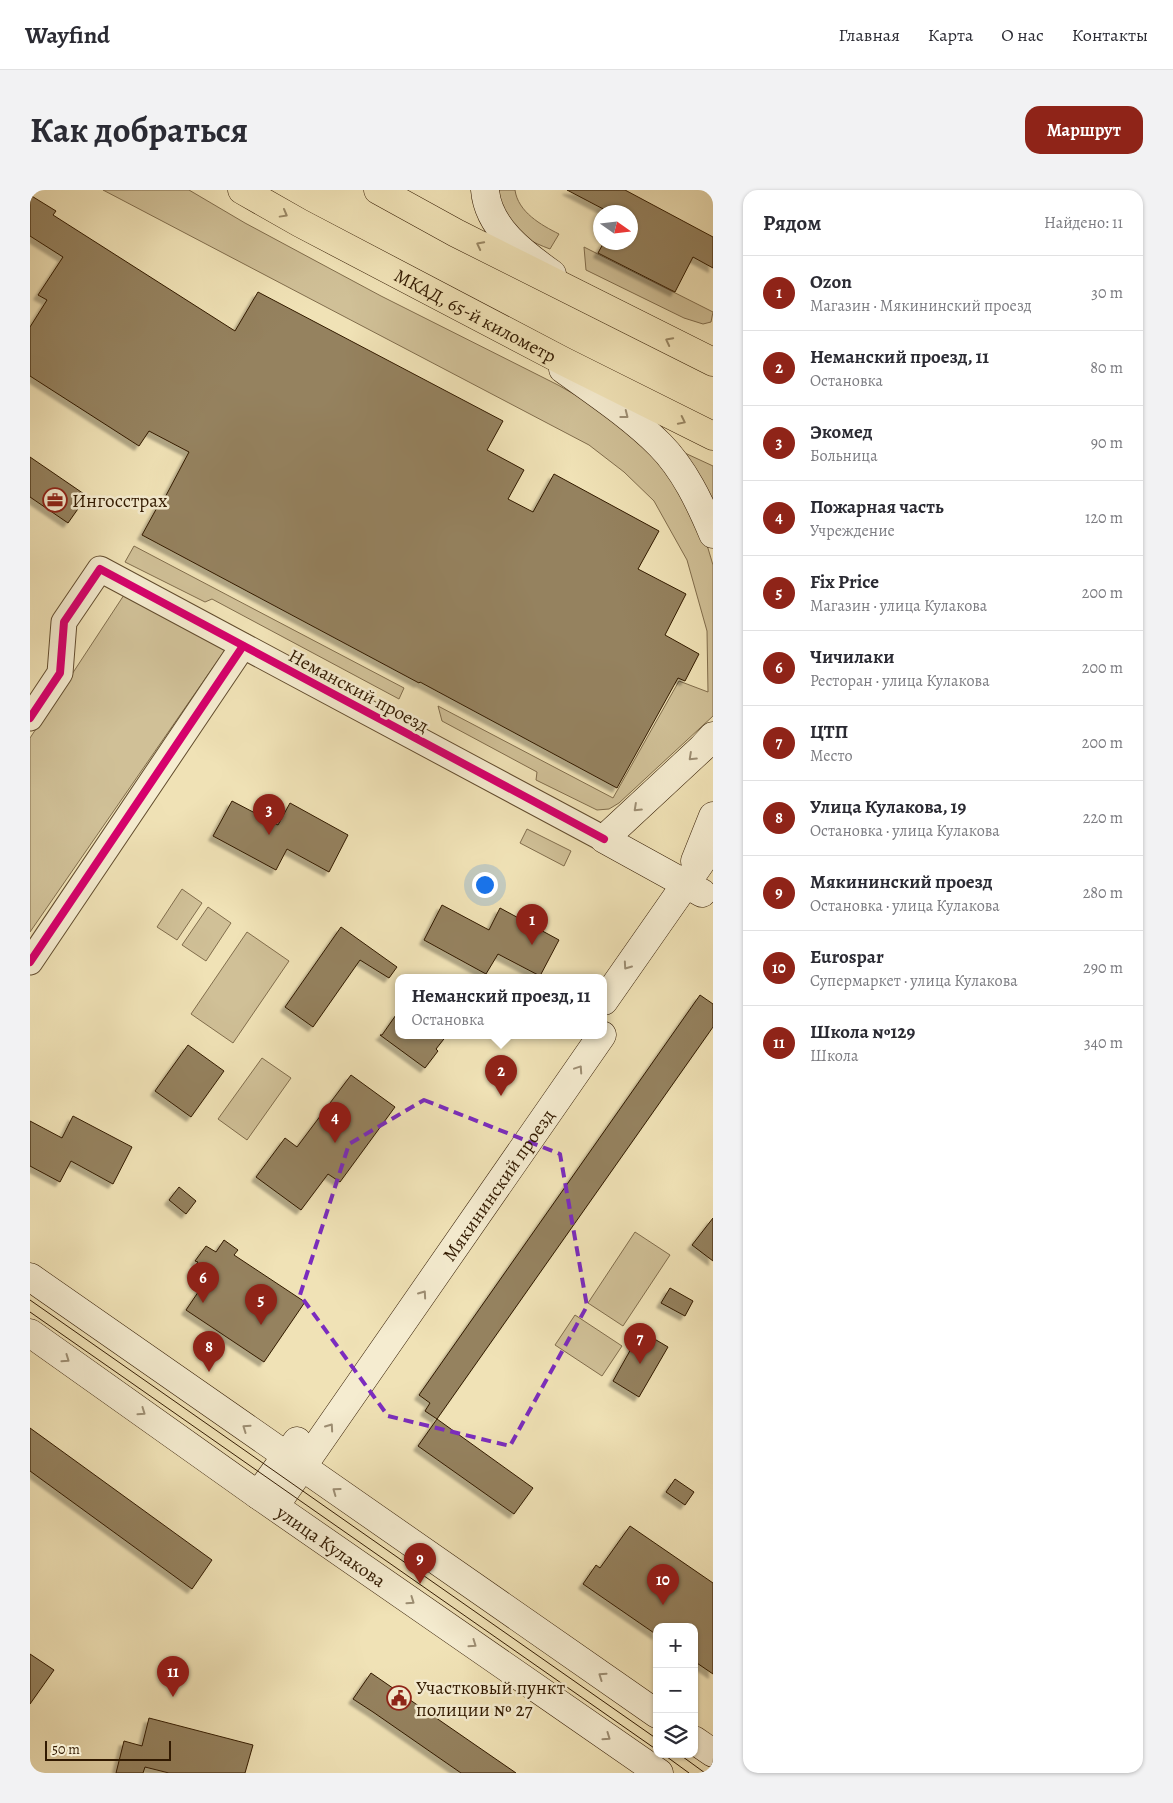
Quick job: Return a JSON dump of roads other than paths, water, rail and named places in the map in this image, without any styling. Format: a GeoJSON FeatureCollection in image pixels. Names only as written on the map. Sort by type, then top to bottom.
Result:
{"type":"FeatureCollection","features":[{"type":"Feature","properties":{"kind":"highway","name":"МКАД, 65-й километр"},"geometry":{"type":"LineString","coordinates":[[242,190],[300,223],[530,344],[713,436]]}},
{"type":"Feature","properties":{"kind":"highway"},"geometry":{"type":"LineString","coordinates":[[378,190],[456,233],[713,362]]}},
{"type":"Feature","properties":{"kind":"main road"},"geometry":{"type":"LineString","coordinates":[[484,190],[485,199],[493,218],[508,239],[586,298]]}},
{"type":"Feature","properties":{"kind":"main road"},"geometry":{"type":"LineString","coordinates":[[530,344],[629,418],[661,446],[685,478],[702,508],[713,534]]}},
{"type":"Feature","properties":{"kind":"main road"},"geometry":{"type":"LineString","coordinates":[[604,840],[713,736]]}},
{"type":"Feature","properties":{"kind":"main road"},"geometry":{"type":"LineString","coordinates":[[703,889],[713,816]]}},
{"type":"Feature","properties":{"kind":"main road","name":"Неманский проезд"},"geometry":{"type":"LineString","coordinates":[[604,840],[703,889]]}},
{"type":"Feature","properties":{"kind":"main road","name":"Мякининский проезд"},"geometry":{"type":"LineString","coordinates":[[607,1028],[703,889],[713,845]]}},
{"type":"Feature","properties":{"kind":"main road","name":"Мякининский проезд"},"geometry":{"type":"LineString","coordinates":[[607,998],[703,889]]}},
{"type":"Feature","properties":{"kind":"main road","name":"Мякининский проезд"},"geometry":{"type":"LineString","coordinates":[[267,1501],[577,1039]]}},
{"type":"Feature","properties":{"kind":"main road","name":"Мякининский проезд"},"geometry":{"type":"LineString","coordinates":[[294,1462],[599,1039]]}},
{"type":"Feature","properties":{"kind":"main road"},"geometry":{"type":"LineString","coordinates":[[30,1277],[656,1713]]}},
{"type":"Feature","properties":{"kind":"main road","name":"улица Кулакова"},"geometry":{"type":"LineString","coordinates":[[30,1333],[267,1501],[659,1773]]}},
{"type":"Feature","properties":{"kind":"main road"},"geometry":{"type":"LineString","coordinates":[[698,1743],[713,1753]]}},
{"type":"Feature","properties":{"kind":"street","name":"Неманский проезд"},"geometry":{"type":"LineString","coordinates":[[30,718],[60,673],[64,622],[100,569],[604,840]]}},
{"type":"Feature","properties":{"kind":"street"},"geometry":{"type":"LineString","coordinates":[[30,962],[244,646]]}},
{"type":"Feature","properties":{"kind":"tram line"},"geometry":{"type":"LineString","coordinates":[[30,1300],[653,1736]]}},
{"type":"Feature","properties":{"kind":"tram line"},"geometry":{"type":"LineString","coordinates":[[30,1312],[653,1747]]}},
{"type":"Feature","properties":{"kind":"tram line"},"geometry":{"type":"LineString","coordinates":[[668,1758],[689,1773]]}},
{"type":"Feature","properties":{"kind":"tram line"},"geometry":{"type":"LineString","coordinates":[[684,1758],[705,1773]]}},
{"type":"Feature","properties":{"kind":"place","name":"Ингосстрах"},"geometry":{"type":"Point","coordinates":[55,500]}},
{"type":"Feature","properties":{"kind":"place","name":"Экомед"},"geometry":{"type":"Point","coordinates":[269,835]}},
{"type":"Feature","properties":{"kind":"place","name":"Ozon"},"geometry":{"type":"Point","coordinates":[532,945]}},
{"type":"Feature","properties":{"kind":"place","name":"Неманский проезд, 11"},"geometry":{"type":"Point","coordinates":[501,1096]}},
{"type":"Feature","properties":{"kind":"place","name":"Пожарная часть"},"geometry":{"type":"Point","coordinates":[335,1143]}},
{"type":"Feature","properties":{"kind":"place","name":"Чичилаки"},"geometry":{"type":"Point","coordinates":[203,1303]}},
{"type":"Feature","properties":{"kind":"place","name":"Fix Price"},"geometry":{"type":"Point","coordinates":[261,1325]}},
{"type":"Feature","properties":{"kind":"place","name":"ЦТП"},"geometry":{"type":"Point","coordinates":[640,1364]}},
{"type":"Feature","properties":{"kind":"place","name":"Улица Кулакова, 19"},"geometry":{"type":"Point","coordinates":[209,1372]}},
{"type":"Feature","properties":{"kind":"place","name":"Мякининский проезд"},"geometry":{"type":"Point","coordinates":[420,1584]}},
{"type":"Feature","properties":{"kind":"place","name":"Eurospar"},"geometry":{"type":"Point","coordinates":[663,1605]}},
{"type":"Feature","properties":{"kind":"place","name":"Школа №129"},"geometry":{"type":"Point","coordinates":[173,1697]}},
{"type":"Feature","properties":{"kind":"place","name":"Участковый пункт полиции № 27"},"geometry":{"type":"Point","coordinates":[399,1698]}}]}
